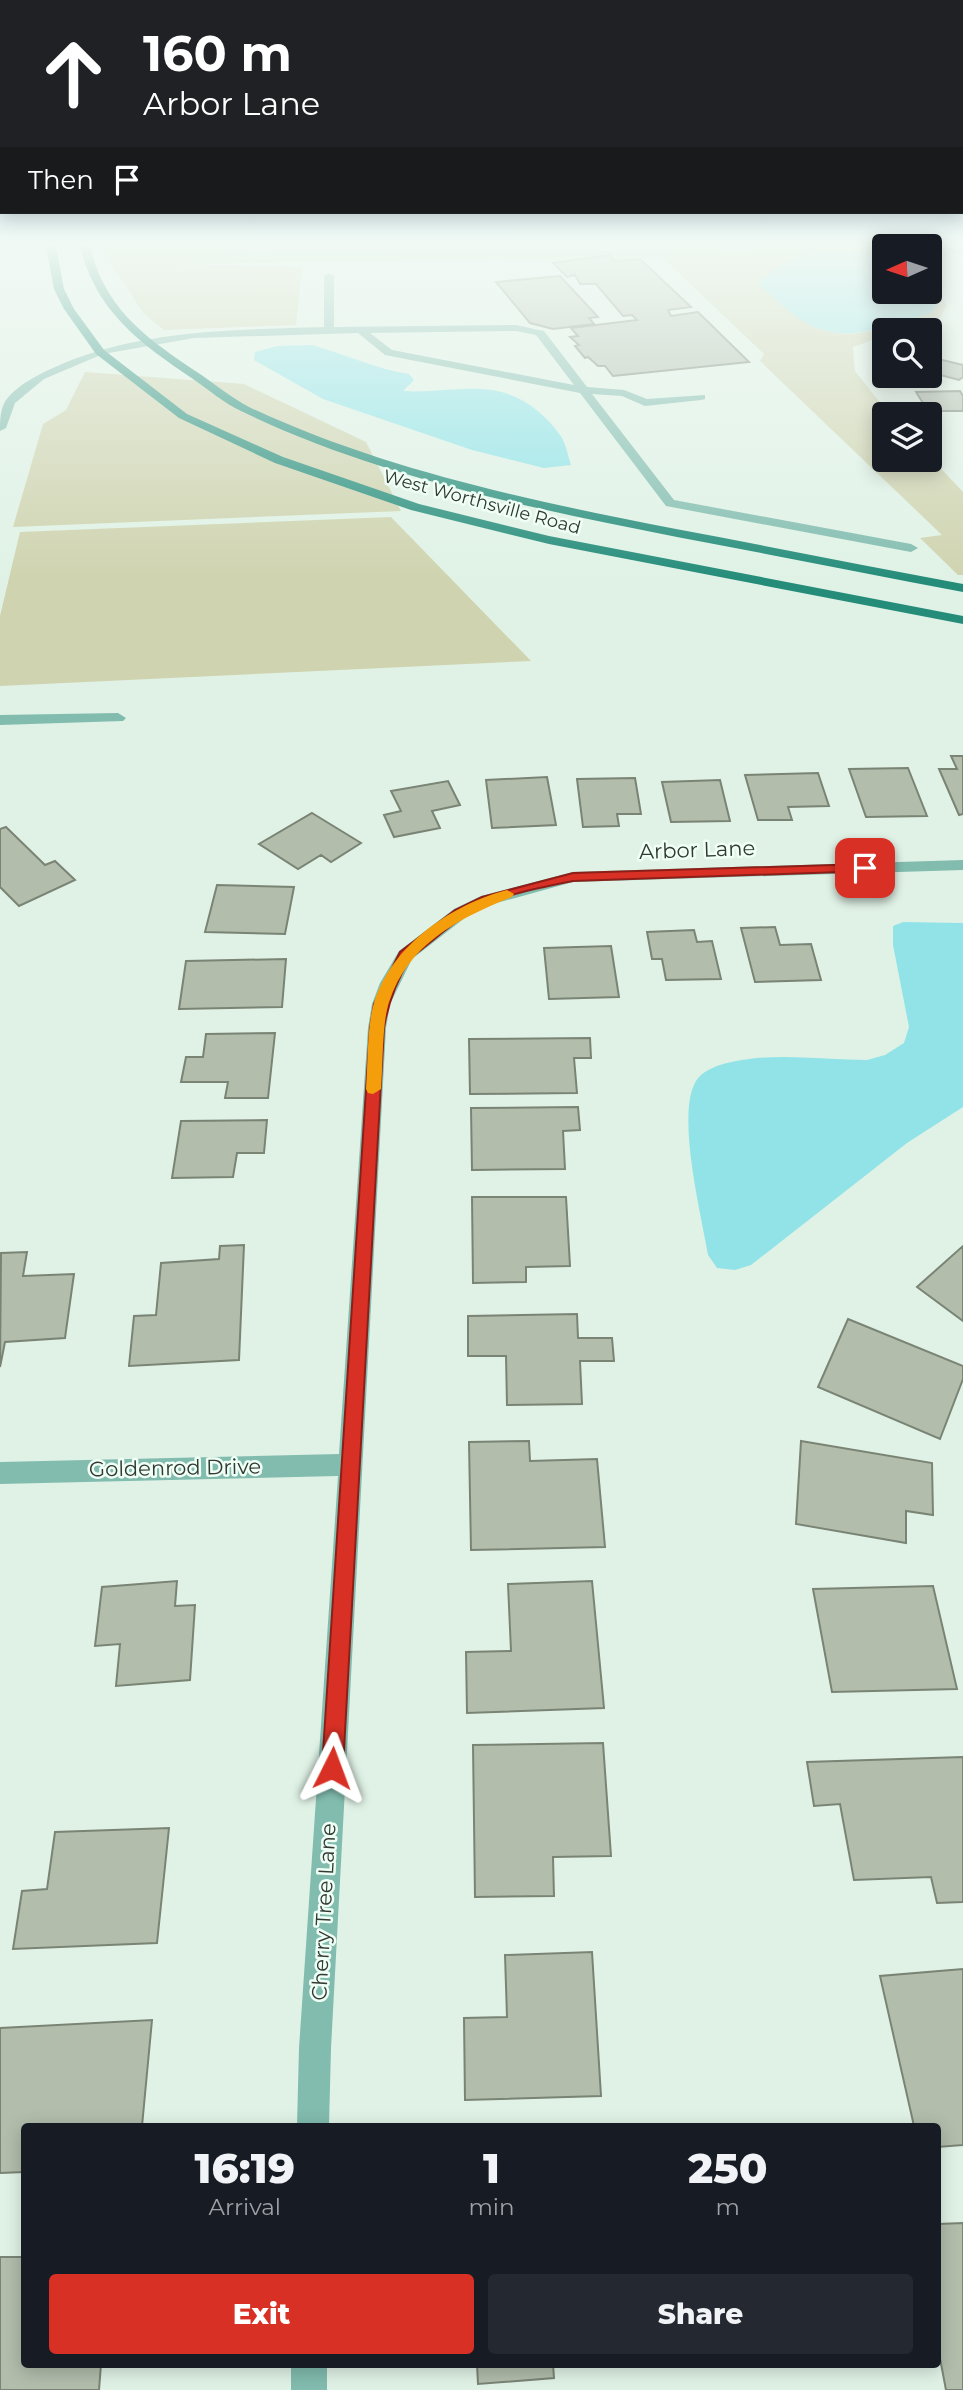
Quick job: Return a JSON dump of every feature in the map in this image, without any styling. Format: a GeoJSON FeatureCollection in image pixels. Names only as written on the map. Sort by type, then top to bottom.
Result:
{"type":"FeatureCollection","features":[{"type":"Feature","properties":{"kind":"main road","name":"West Worthsville Road"},"geometry":{"type":"LineString","coordinates":[[107,358],[183,416],[279,460],[415,507],[549,540],[963,620]]}},
{"type":"Feature","properties":{"kind":"main road","name":"West Worthsville Road"},"geometry":{"type":"LineString","coordinates":[[168,358],[243,408],[325,443],[435,478],[552,509],[963,588]]}},
{"type":"Feature","properties":{"kind":"street"},"geometry":{"type":"LineString","coordinates":[[0,428],[9,402],[40,377],[87,358]]}},
{"type":"Feature","properties":{"kind":"street"},"geometry":{"type":"LineString","coordinates":[[413,358],[582,390],[624,393],[645,403],[701,397]]}},
{"type":"Feature","properties":{"kind":"street"},"geometry":{"type":"LineString","coordinates":[[558,358],[670,503],[911,548]]}},
{"type":"Feature","properties":{"kind":"street"},"geometry":{"type":"LineString","coordinates":[[0,720],[118,718]]}},
{"type":"Feature","properties":{"kind":"street","name":"Arbor Lane"},"geometry":{"type":"LineString","coordinates":[[442,927],[460,913],[487,900],[573,877],[963,865]]}},
{"type":"Feature","properties":{"kind":"street","name":"Cherry Tree Lane"},"geometry":{"type":"LineString","coordinates":[[313,2123],[315,2048],[377,1028],[381,1004],[405,955],[442,927]]}},
{"type":"Feature","properties":{"kind":"street","name":"Goldenrod Drive"},"geometry":{"type":"LineString","coordinates":[[0,1474],[350,1465]]}},
{"type":"Feature","properties":{"kind":"street"},"geometry":{"type":"LineString","coordinates":[[309,2368],[309,2390]]}},
{"type":"Feature","properties":{"kind":"green space"},"geometry":{"type":"Polygon","coordinates":[[[762,358],[854,358],[855,371],[880,402],[872,402],[872,468],[760,361],[762,358]]]}},
{"type":"Feature","properties":{"kind":"green space"},"geometry":{"type":"Polygon","coordinates":[[[85,372],[244,384],[366,442],[401,511],[13,527],[43,424],[66,410],[85,372]]]}},
{"type":"Feature","properties":{"kind":"green space"},"geometry":{"type":"Polygon","coordinates":[[[942,470],[963,492],[963,575],[958,575],[920,538],[942,535],[876,472],[942,472],[942,470]]]}},
{"type":"Feature","properties":{"kind":"green space"},"geometry":{"type":"Polygon","coordinates":[[[391,517],[531,661],[0,686],[0,616],[20,532],[391,517]]]}},
{"type":"Feature","properties":{"kind":"water"},"geometry":{"type":"Polygon","coordinates":[[[254,358],[350,358],[409,374],[414,380],[403,391],[479,389],[503,392],[525,402],[544,416],[564,442],[571,465],[544,468],[472,450],[323,399],[254,360],[254,358]]]}},
{"type":"Feature","properties":{"kind":"water"},"geometry":{"type":"Polygon","coordinates":[[[903,922],[963,923],[963,1107],[907,1143],[751,1265],[735,1270],[717,1268],[708,1255],[689,1136],[692,1091],[699,1077],[722,1064],[743,1060],[792,1057],[867,1060],[885,1055],[904,1043],[909,1027],[893,945],[893,926],[903,922]]]}},
{"type":"Feature","properties":{"kind":"building"},"geometry":{"type":"Polygon","coordinates":[[[589,358],[744,358],[749,362],[613,376],[605,366],[598,366],[589,358]]]}},
{"type":"Feature","properties":{"kind":"building"},"geometry":{"type":"Polygon","coordinates":[[[942,360],[963,365],[963,377],[959,380],[942,375],[942,360]]]}},
{"type":"Feature","properties":{"kind":"building"},"geometry":{"type":"Polygon","coordinates":[[[960,391],[963,396],[963,411],[942,411],[942,402],[922,402],[916,392],[960,391]]]}},
{"type":"Feature","properties":{"kind":"building"},"geometry":{"type":"Polygon","coordinates":[[[951,756],[963,756],[963,814],[959,815],[939,769],[957,769],[951,756]]]}},
{"type":"Feature","properties":{"kind":"building"},"geometry":{"type":"Polygon","coordinates":[[[908,768],[927,816],[866,817],[849,769],[908,768]]]}},
{"type":"Feature","properties":{"kind":"building"},"geometry":{"type":"Polygon","coordinates":[[[818,773],[829,806],[788,807],[792,820],[758,820],[745,775],[818,773]]]}},
{"type":"Feature","properties":{"kind":"building"},"geometry":{"type":"Polygon","coordinates":[[[547,777],[556,825],[492,828],[486,780],[547,777]]]}},
{"type":"Feature","properties":{"kind":"building"},"geometry":{"type":"Polygon","coordinates":[[[635,778],[641,814],[617,814],[619,826],[583,827],[577,779],[635,778]]]}},
{"type":"Feature","properties":{"kind":"building"},"geometry":{"type":"Polygon","coordinates":[[[720,780],[730,821],[671,822],[662,782],[720,780]]]}},
{"type":"Feature","properties":{"kind":"building"},"geometry":{"type":"Polygon","coordinates":[[[448,781],[460,805],[432,811],[440,828],[394,837],[384,815],[401,811],[391,791],[448,781]]]}},
{"type":"Feature","properties":{"kind":"building"},"geometry":{"type":"Polygon","coordinates":[[[312,813],[361,843],[331,862],[321,855],[298,869],[259,844],[312,813]]]}},
{"type":"Feature","properties":{"kind":"building"},"geometry":{"type":"Polygon","coordinates":[[[6,827],[45,865],[55,861],[75,880],[19,906],[0,887],[0,829],[6,827]]]}},
{"type":"Feature","properties":{"kind":"building"},"geometry":{"type":"Polygon","coordinates":[[[217,885],[294,887],[285,934],[205,932],[217,885]]]}},
{"type":"Feature","properties":{"kind":"building"},"geometry":{"type":"Polygon","coordinates":[[[775,927],[780,945],[811,944],[821,980],[755,982],[741,928],[775,927]]]}},
{"type":"Feature","properties":{"kind":"building"},"geometry":{"type":"Polygon","coordinates":[[[694,930],[697,942],[712,941],[721,979],[666,980],[662,959],[652,959],[647,932],[694,930]]]}},
{"type":"Feature","properties":{"kind":"building"},"geometry":{"type":"Polygon","coordinates":[[[611,946],[619,997],[549,999],[544,948],[611,946]]]}},
{"type":"Feature","properties":{"kind":"building"},"geometry":{"type":"Polygon","coordinates":[[[286,959],[282,1007],[179,1009],[186,961],[286,959]]]}},
{"type":"Feature","properties":{"kind":"building"},"geometry":{"type":"Polygon","coordinates":[[[275,1033],[268,1098],[225,1098],[228,1082],[181,1082],[186,1057],[203,1057],[206,1034],[275,1033]]]}},
{"type":"Feature","properties":{"kind":"building"},"geometry":{"type":"Polygon","coordinates":[[[590,1038],[591,1058],[574,1058],[577,1093],[470,1094],[469,1039],[590,1038]]]}},
{"type":"Feature","properties":{"kind":"building"},"geometry":{"type":"Polygon","coordinates":[[[578,1107],[580,1130],[563,1131],[565,1169],[472,1170],[471,1108],[578,1107]]]}},
{"type":"Feature","properties":{"kind":"building"},"geometry":{"type":"Polygon","coordinates":[[[267,1120],[264,1153],[237,1153],[233,1177],[172,1178],[181,1121],[267,1120]]]}},
{"type":"Feature","properties":{"kind":"building"},"geometry":{"type":"Polygon","coordinates":[[[472,1197],[566,1197],[570,1266],[526,1267],[526,1282],[473,1283],[472,1197]]]}},
{"type":"Feature","properties":{"kind":"building"},"geometry":{"type":"Polygon","coordinates":[[[244,1245],[239,1360],[129,1366],[134,1316],[156,1315],[161,1263],[219,1259],[220,1246],[244,1245]]]}},
{"type":"Feature","properties":{"kind":"building"},"geometry":{"type":"Polygon","coordinates":[[[963,1246],[963,1321],[917,1287],[963,1246]]]}},
{"type":"Feature","properties":{"kind":"building"},"geometry":{"type":"Polygon","coordinates":[[[27,1252],[23,1276],[74,1274],[65,1338],[5,1342],[0,1367],[1,1253],[27,1252]]]}},
{"type":"Feature","properties":{"kind":"building"},"geometry":{"type":"Polygon","coordinates":[[[577,1314],[578,1338],[612,1338],[614,1361],[580,1361],[582,1404],[507,1405],[506,1356],[468,1356],[468,1316],[577,1314]]]}},
{"type":"Feature","properties":{"kind":"building"},"geometry":{"type":"Polygon","coordinates":[[[848,1319],[963,1366],[963,1379],[940,1439],[818,1387],[848,1319]]]}},
{"type":"Feature","properties":{"kind":"building"},"geometry":{"type":"Polygon","coordinates":[[[529,1441],[530,1461],[597,1459],[605,1547],[471,1550],[469,1442],[529,1441]]]}},
{"type":"Feature","properties":{"kind":"building"},"geometry":{"type":"Polygon","coordinates":[[[801,1441],[932,1463],[933,1515],[906,1511],[906,1543],[796,1524],[801,1441]]]}},
{"type":"Feature","properties":{"kind":"building"},"geometry":{"type":"Polygon","coordinates":[[[177,1581],[175,1606],[195,1605],[190,1680],[116,1686],[120,1644],[95,1646],[102,1587],[177,1581]]]}},
{"type":"Feature","properties":{"kind":"building"},"geometry":{"type":"Polygon","coordinates":[[[592,1581],[604,1708],[467,1713],[466,1652],[511,1651],[508,1584],[592,1581]]]}},
{"type":"Feature","properties":{"kind":"building"},"geometry":{"type":"Polygon","coordinates":[[[933,1586],[957,1689],[832,1692],[813,1589],[933,1586]]]}},
{"type":"Feature","properties":{"kind":"building"},"geometry":{"type":"Polygon","coordinates":[[[603,1743],[611,1856],[553,1857],[554,1896],[475,1897],[473,1745],[603,1743]]]}},
{"type":"Feature","properties":{"kind":"building"},"geometry":{"type":"Polygon","coordinates":[[[963,1757],[963,1902],[937,1903],[931,1877],[854,1880],[840,1804],[814,1806],[807,1762],[963,1757]]]}},
{"type":"Feature","properties":{"kind":"building"},"geometry":{"type":"Polygon","coordinates":[[[169,1828],[157,1943],[13,1949],[22,1891],[47,1889],[55,1832],[169,1828]]]}},
{"type":"Feature","properties":{"kind":"building"},"geometry":{"type":"Polygon","coordinates":[[[592,1952],[601,2096],[465,2100],[464,2018],[507,2017],[505,1955],[592,1952]]]}},
{"type":"Feature","properties":{"kind":"building"},"geometry":{"type":"Polygon","coordinates":[[[963,1969],[963,2145],[941,2147],[941,2123],[913,2123],[880,1976],[963,1969]]]}},
{"type":"Feature","properties":{"kind":"building"},"geometry":{"type":"Polygon","coordinates":[[[152,2020],[142,2123],[21,2123],[21,2172],[0,2173],[0,2028],[152,2020]]]}},
{"type":"Feature","properties":{"kind":"building"},"geometry":{"type":"Polygon","coordinates":[[[963,2223],[963,2390],[946,2390],[941,2364],[941,2224],[963,2223]]]}},
{"type":"Feature","properties":{"kind":"building"},"geometry":{"type":"Polygon","coordinates":[[[0,2257],[21,2257],[21,2368],[101,2368],[99,2390],[0,2390],[0,2257]]]}},
{"type":"Feature","properties":{"kind":"building"},"geometry":{"type":"Polygon","coordinates":[[[477,2368],[553,2368],[554,2378],[478,2384],[477,2368]]]}},
{"type":"Feature","properties":{"kind":"slow traffic"},"geometry":{"type":"LineString","coordinates":[[373,1089],[381,1004],[405,955],[460,913],[507,894]]}},
{"type":"Feature","properties":{"kind":"route"},"geometry":{"type":"LineString","coordinates":[[332,1768],[377,1028],[381,1004],[398,966],[405,955],[419,943],[460,913],[487,900],[543,883],[573,877],[865,868]]}}]}
